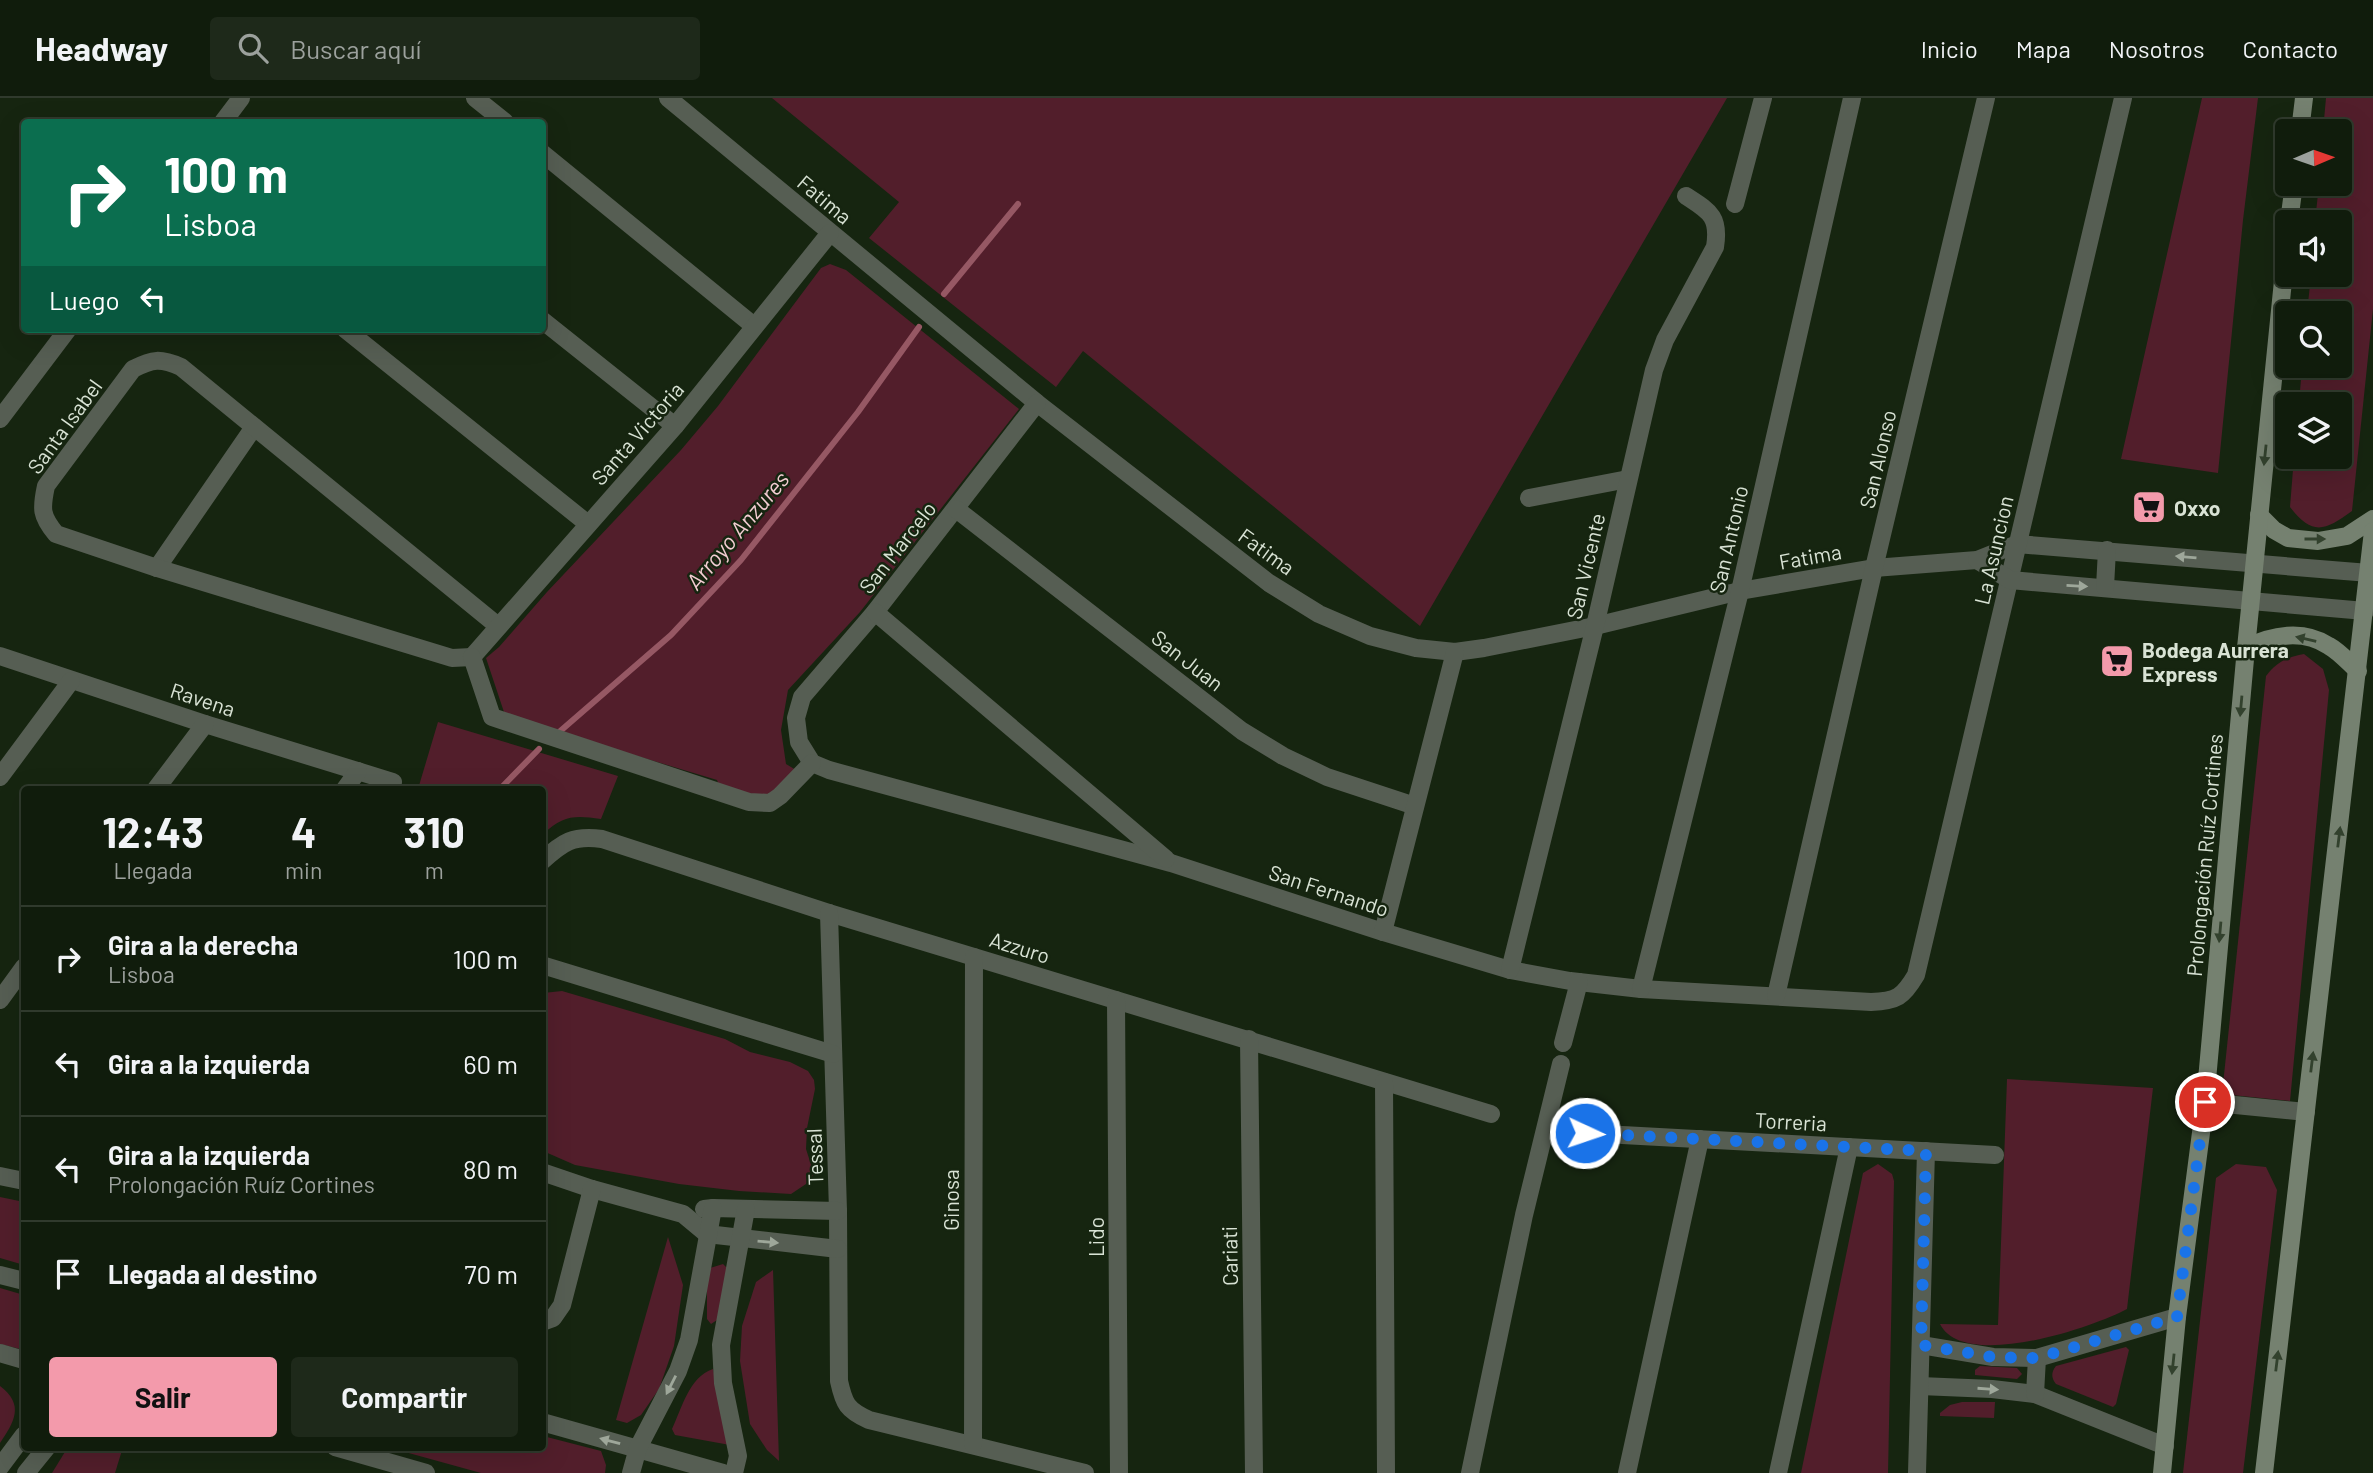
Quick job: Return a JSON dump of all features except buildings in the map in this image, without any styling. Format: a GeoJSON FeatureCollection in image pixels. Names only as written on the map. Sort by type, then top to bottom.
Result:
{"type":"FeatureCollection","features":[{"type":"Feature","properties":{"kind":"main road"},"geometry":{"type":"LineString","coordinates":[[2301,119],[2304,98]]}},
{"type":"Feature","properties":{"kind":"main road","name":"Prolongación Ruíz Cortines"},"geometry":{"type":"LineString","coordinates":[[2162,1473],[2177,1317],[2205,1102],[2254,563],[2282,287]]}},
{"type":"Feature","properties":{"kind":"main road"},"geometry":{"type":"LineString","coordinates":[[2259,515],[2274,530],[2288,538],[2318,541],[2347,536],[2373,519]]}},
{"type":"Feature","properties":{"kind":"main road"},"geometry":{"type":"LineString","coordinates":[[2264,1473],[2373,531]]}},
{"type":"Feature","properties":{"kind":"main road"},"geometry":{"type":"LineString","coordinates":[[2246,648],[2267,638],[2292,635],[2310,638],[2329,646],[2358,671]]}},
{"type":"Feature","properties":{"kind":"street"},"geometry":{"type":"LineString","coordinates":[[225,119],[241,98]]}},
{"type":"Feature","properties":{"kind":"street"},"geometry":{"type":"LineString","coordinates":[[475,98],[501,119]]}},
{"type":"Feature","properties":{"kind":"street","name":"Fatima"},"geometry":{"type":"LineString","coordinates":[[668,98],[1037,403],[1269,583],[1320,614],[1370,636],[1416,648],[1455,652],[1595,626],[1740,591],[1874,568],[1977,560],[2017,544],[2369,573]]}},
{"type":"Feature","properties":{"kind":"street"},"geometry":{"type":"LineString","coordinates":[[1735,204],[1763,98]]}},
{"type":"Feature","properties":{"kind":"street","name":"San Antonio"},"geometry":{"type":"LineString","coordinates":[[1641,989],[1740,591],[1852,98]]}},
{"type":"Feature","properties":{"kind":"street","name":"San Alonso"},"geometry":{"type":"LineString","coordinates":[[1776,996],[1986,98]]}},
{"type":"Feature","properties":{"kind":"street","name":"La Asuncion"},"geometry":{"type":"LineString","coordinates":[[1890,1001],[1906,991],[1916,975],[2123,98]]}},
{"type":"Feature","properties":{"kind":"street"},"geometry":{"type":"LineString","coordinates":[[546,156],[754,326]]}},
{"type":"Feature","properties":{"kind":"street","name":"San Vicente"},"geometry":{"type":"LineString","coordinates":[[1510,970],[1595,626],[1658,354],[1715,247],[1715,220],[1707,210],[1686,196]]}},
{"type":"Feature","properties":{"kind":"street","name":"Santa Victoria"},"geometry":{"type":"LineString","coordinates":[[472,657],[675,426],[830,233]]}},
{"type":"Feature","properties":{"kind":"street"},"geometry":{"type":"LineString","coordinates":[[546,323],[675,426]]}},
{"type":"Feature","properties":{"kind":"street"},"geometry":{"type":"LineString","coordinates":[[0,419],[65,333]]}},
{"type":"Feature","properties":{"kind":"street"},"geometry":{"type":"LineString","coordinates":[[350,333],[588,524]]}},
{"type":"Feature","properties":{"kind":"street","name":"Santa Isabel"},"geometry":{"type":"LineString","coordinates":[[472,657],[452,658],[157,568],[56,534],[45,521],[42,503],[46,486],[133,369],[149,361],[164,360],[181,367],[498,625]]}},
{"type":"Feature","properties":{"kind":"street","name":"San Marcelo"},"geometry":{"type":"LineString","coordinates":[[812,763],[799,742],[796,718],[802,697],[875,612],[1037,403]]}},
{"type":"Feature","properties":{"kind":"street"},"geometry":{"type":"LineString","coordinates":[[157,568],[254,427]]}},
{"type":"Feature","properties":{"kind":"street"},"geometry":{"type":"LineString","coordinates":[[1529,499],[1628,479]]}},
{"type":"Feature","properties":{"kind":"street","name":"San Juan"},"geometry":{"type":"LineString","coordinates":[[956,509],[1242,731],[1283,757],[1327,777],[1415,806]]}},
{"type":"Feature","properties":{"kind":"street"},"geometry":{"type":"LineString","coordinates":[[2105,587],[2107,550]]}},
{"type":"Feature","properties":{"kind":"street"},"geometry":{"type":"LineString","coordinates":[[1977,560],[2010,580],[2365,611]]}},
{"type":"Feature","properties":{"kind":"street"},"geometry":{"type":"LineString","coordinates":[[875,612],[1171,863]]}},
{"type":"Feature","properties":{"kind":"street"},"geometry":{"type":"LineString","coordinates":[[1383,932],[1455,652]]}},
{"type":"Feature","properties":{"kind":"street","name":"Ravena"},"geometry":{"type":"LineString","coordinates":[[0,656],[205,724],[393,782]]}},
{"type":"Feature","properties":{"kind":"street"},"geometry":{"type":"LineString","coordinates":[[472,657],[492,717],[749,802],[770,803],[812,763]]}},
{"type":"Feature","properties":{"kind":"street"},"geometry":{"type":"LineString","coordinates":[[0,777],[71,681]]}},
{"type":"Feature","properties":{"kind":"street"},"geometry":{"type":"LineString","coordinates":[[158,786],[205,724]]}},
{"type":"Feature","properties":{"kind":"street","name":"San Fernando"},"geometry":{"type":"LineString","coordinates":[[812,763],[1171,863],[1510,970],[1578,982],[1641,989],[1890,1001]]}},
{"type":"Feature","properties":{"kind":"street"},"geometry":{"type":"LineString","coordinates":[[347,786],[358,771]]}},
{"type":"Feature","properties":{"kind":"street","name":"Azzuro"},"geometry":{"type":"LineString","coordinates":[[546,858],[571,839],[602,839],[829,913],[1491,1114]]}},
{"type":"Feature","properties":{"kind":"street","name":"Tessal"},"geometry":{"type":"LineString","coordinates":[[829,913],[838,1211],[839,1381],[843,1400],[853,1413],[869,1420],[973,1444]]}},
{"type":"Feature","properties":{"kind":"street","name":"Ginosa"},"geometry":{"type":"LineString","coordinates":[[973,1444],[974,957]]}},
{"type":"Feature","properties":{"kind":"street"},"geometry":{"type":"LineString","coordinates":[[546,966],[833,1054]]}},
{"type":"Feature","properties":{"kind":"street"},"geometry":{"type":"LineString","coordinates":[[0,1000],[21,971]]}},
{"type":"Feature","properties":{"kind":"street"},"geometry":{"type":"LineString","coordinates":[[1563,1043],[1578,982]]}},
{"type":"Feature","properties":{"kind":"street","name":"Lido"},"geometry":{"type":"LineString","coordinates":[[1116,1000],[1119,1473]]}},
{"type":"Feature","properties":{"kind":"street","name":"Cariati"},"geometry":{"type":"LineString","coordinates":[[1249,1039],[1254,1473]]}},
{"type":"Feature","properties":{"kind":"street"},"geometry":{"type":"LineString","coordinates":[[1470,1473],[1524,1215],[1561,1063]]}},
{"type":"Feature","properties":{"kind":"street"},"geometry":{"type":"LineString","coordinates":[[1384,1082],[1387,1473]]}},
{"type":"Feature","properties":{"kind":"street"},"geometry":{"type":"LineString","coordinates":[[2205,1102],[2306,1112]]}},
{"type":"Feature","properties":{"kind":"street","name":"Torreria"},"geometry":{"type":"LineString","coordinates":[[1585,1133],[1995,1155]]}},
{"type":"Feature","properties":{"kind":"street"},"geometry":{"type":"LineString","coordinates":[[1627,1473],[1700,1139]]}},
{"type":"Feature","properties":{"kind":"street"},"geometry":{"type":"LineString","coordinates":[[1778,1473],[1849,1147]]}},
{"type":"Feature","properties":{"kind":"street"},"geometry":{"type":"LineString","coordinates":[[1917,1473],[1926,1151]]}},
{"type":"Feature","properties":{"kind":"street"},"geometry":{"type":"LineString","coordinates":[[546,1173],[683,1214],[707,1234],[838,1249]]}},
{"type":"Feature","properties":{"kind":"street"},"geometry":{"type":"LineString","coordinates":[[0,1176],[21,1180]]}},
{"type":"Feature","properties":{"kind":"street"},"geometry":{"type":"LineString","coordinates":[[546,1321],[553,1318],[562,1306],[592,1189]]}},
{"type":"Feature","properties":{"kind":"street"},"geometry":{"type":"LineString","coordinates":[[683,1214],[713,1208],[838,1211]]}},
{"type":"Feature","properties":{"kind":"street"},"geometry":{"type":"LineString","coordinates":[[631,1473],[638,1448],[678,1371],[689,1340],[713,1208]]}},
{"type":"Feature","properties":{"kind":"street"},"geometry":{"type":"LineString","coordinates":[[734,1473],[738,1456],[723,1383],[721,1345],[746,1209]]}},
{"type":"Feature","properties":{"kind":"street"},"geometry":{"type":"LineString","coordinates":[[0,1275],[21,1280]]}},
{"type":"Feature","properties":{"kind":"street"},"geometry":{"type":"LineString","coordinates":[[1921,1345],[1993,1357],[2037,1358],[2177,1317]]}},
{"type":"Feature","properties":{"kind":"street"},"geometry":{"type":"LineString","coordinates":[[689,1340],[721,1345]]}},
{"type":"Feature","properties":{"kind":"street"},"geometry":{"type":"LineString","coordinates":[[0,1353],[21,1359]]}},
{"type":"Feature","properties":{"kind":"street"},"geometry":{"type":"LineString","coordinates":[[2035,1394],[2037,1358]]}},
{"type":"Feature","properties":{"kind":"street"},"geometry":{"type":"LineString","coordinates":[[1920,1386],[2035,1394],[2165,1446]]}},
{"type":"Feature","properties":{"kind":"street"},"geometry":{"type":"LineString","coordinates":[[546,1423],[723,1473]]}},
{"type":"Feature","properties":{"kind":"street"},"geometry":{"type":"LineString","coordinates":[[0,1467],[21,1439]]}},
{"type":"Feature","properties":{"kind":"street"},"geometry":{"type":"LineString","coordinates":[[973,1444],[1085,1473]]}},
{"type":"Feature","properties":{"kind":"street"},"geometry":{"type":"LineString","coordinates":[[26,1473],[44,1451]]}},
{"type":"Feature","properties":{"kind":"street"},"geometry":{"type":"LineString","coordinates":[[349,1451],[426,1473]]}},
{"type":"Feature","properties":{"kind":"shaded area"},"geometry":{"type":"Polygon","coordinates":[[[772,98],[1727,98],[1420,626],[1083,351],[1056,387],[869,238],[899,202],[772,98]]]}},
{"type":"Feature","properties":{"kind":"shaded area"},"geometry":{"type":"Polygon","coordinates":[[[2202,98],[2258,98],[2218,473],[2121,459],[2202,98]]]}},
{"type":"Feature","properties":{"kind":"shaded area"},"geometry":{"type":"Polygon","coordinates":[[[2326,98],[2373,98],[2373,309],[2352,511],[2334,523],[2319,527],[2305,523],[2290,507],[2293,469],[2352,469],[2352,392],[2300,392],[2301,378],[2352,378],[2352,301],[2308,301],[2310,287],[2352,287],[2352,210],[2316,210],[2318,196],[2352,196],[2352,119],[2324,119],[2326,98]]]}},
{"type":"Feature","properties":{"kind":"shaded area"},"geometry":{"type":"Polygon","coordinates":[[[830,264],[846,270],[1019,409],[860,612],[788,690],[781,730],[786,764],[796,770],[767,797],[720,788],[717,780],[574,737],[504,712],[486,658],[681,450],[718,406],[821,268],[830,264]]]}},
{"type":"Feature","properties":{"kind":"shaded area"},"geometry":{"type":"Polygon","coordinates":[[[2304,654],[2323,669],[2329,690],[2290,1101],[2222,1094],[2266,676],[2283,661],[2304,654]]]}},
{"type":"Feature","properties":{"kind":"shaded area"},"geometry":{"type":"Polygon","coordinates":[[[438,722],[618,776],[601,819],[570,818],[546,832],[546,786],[419,786],[438,722]]]}},
{"type":"Feature","properties":{"kind":"shaded area"},"geometry":{"type":"Polygon","coordinates":[[[562,991],[725,1039],[750,1052],[790,1062],[808,1071],[814,1080],[815,1089],[807,1128],[806,1149],[814,1174],[806,1184],[791,1194],[739,1191],[679,1184],[575,1165],[546,1152],[546,993],[562,991]]]}},
{"type":"Feature","properties":{"kind":"shaded area"},"geometry":{"type":"Polygon","coordinates":[[[2007,1079],[2153,1088],[2127,1309],[2086,1326],[2029,1341],[2000,1345],[1974,1344],[1953,1338],[1940,1324],[1998,1325],[2007,1079]]]}},
{"type":"Feature","properties":{"kind":"shaded area"},"geometry":{"type":"Polygon","coordinates":[[[1878,1164],[1892,1174],[1894,1181],[1888,1473],[1801,1473],[1863,1173],[1878,1164]]]}},
{"type":"Feature","properties":{"kind":"shaded area"},"geometry":{"type":"Polygon","coordinates":[[[2236,1164],[2266,1167],[2277,1190],[2243,1473],[2183,1473],[2216,1178],[2236,1164]]]}},
{"type":"Feature","properties":{"kind":"shaded area"},"geometry":{"type":"Polygon","coordinates":[[[0,1197],[21,1201],[21,1264],[0,1258],[0,1197]]]}},
{"type":"Feature","properties":{"kind":"shaded area"},"geometry":{"type":"Polygon","coordinates":[[[668,1237],[683,1285],[674,1346],[659,1389],[641,1415],[627,1423],[616,1420],[668,1237]]]}},
{"type":"Feature","properties":{"kind":"shaded area"},"geometry":{"type":"Polygon","coordinates":[[[723,1264],[730,1271],[717,1320],[711,1324],[707,1319],[707,1269],[723,1264]]]}},
{"type":"Feature","properties":{"kind":"shaded area"},"geometry":{"type":"Polygon","coordinates":[[[773,1270],[779,1461],[767,1450],[750,1424],[740,1361],[742,1326],[756,1282],[773,1270]]]}},
{"type":"Feature","properties":{"kind":"shaded area"},"geometry":{"type":"Polygon","coordinates":[[[0,1288],[21,1294],[21,1349],[0,1344],[0,1288]]]}},
{"type":"Feature","properties":{"kind":"shaded area"},"geometry":{"type":"Polygon","coordinates":[[[2126,1347],[2129,1350],[2113,1407],[2056,1384],[2053,1380],[2052,1373],[2056,1366],[2126,1347]]]}},
{"type":"Feature","properties":{"kind":"shaded area"},"geometry":{"type":"Polygon","coordinates":[[[1980,1366],[2017,1368],[2022,1374],[2017,1379],[1975,1375],[1975,1370],[1980,1366]]]}},
{"type":"Feature","properties":{"kind":"shaded area"},"geometry":{"type":"Polygon","coordinates":[[[713,1369],[730,1445],[675,1435],[672,1429],[692,1386],[713,1369]]]}},
{"type":"Feature","properties":{"kind":"shaded area"},"geometry":{"type":"Polygon","coordinates":[[[0,1386],[13,1400],[15,1414],[0,1443],[0,1386]]]}},
{"type":"Feature","properties":{"kind":"shaded area"},"geometry":{"type":"Polygon","coordinates":[[[1962,1402],[1995,1402],[1994,1418],[1940,1416],[1950,1405],[1962,1402]]]}},
{"type":"Feature","properties":{"kind":"shaded area"},"geometry":{"type":"Polygon","coordinates":[[[546,1437],[601,1451],[606,1465],[605,1473],[481,1473],[401,1451],[546,1451],[546,1437]]]}},
{"type":"Feature","properties":{"kind":"shaded area"},"geometry":{"type":"Polygon","coordinates":[[[66,1451],[122,1451],[115,1473],[52,1473],[66,1451]]]}},
{"type":"Feature","properties":{"kind":"waterway","name":"Arroyo Anzures"},"geometry":{"type":"LineString","coordinates":[[944,294],[1018,204]]}},
{"type":"Feature","properties":{"kind":"waterway","name":"Arroyo Anzures"},"geometry":{"type":"LineString","coordinates":[[558,733],[671,635],[741,560],[858,412],[919,327]]}},
{"type":"Feature","properties":{"kind":"waterway","name":"Arroyo Anzures"},"geometry":{"type":"LineString","coordinates":[[503,786],[539,749]]}},
{"type":"Feature","properties":{"kind":"place","name":"Oxxo"},"geometry":{"type":"Point","coordinates":[2149,507]}},
{"type":"Feature","properties":{"kind":"place","name":"Bodega Aurrera Express"},"geometry":{"type":"Point","coordinates":[2117,661]}},
{"type":"Feature","properties":{"kind":"route"},"geometry":{"type":"LineString","coordinates":[[1585,1133],[1926,1151],[1921,1345],[1993,1357],[2037,1358],[2177,1317],[2205,1102]]}}]}
